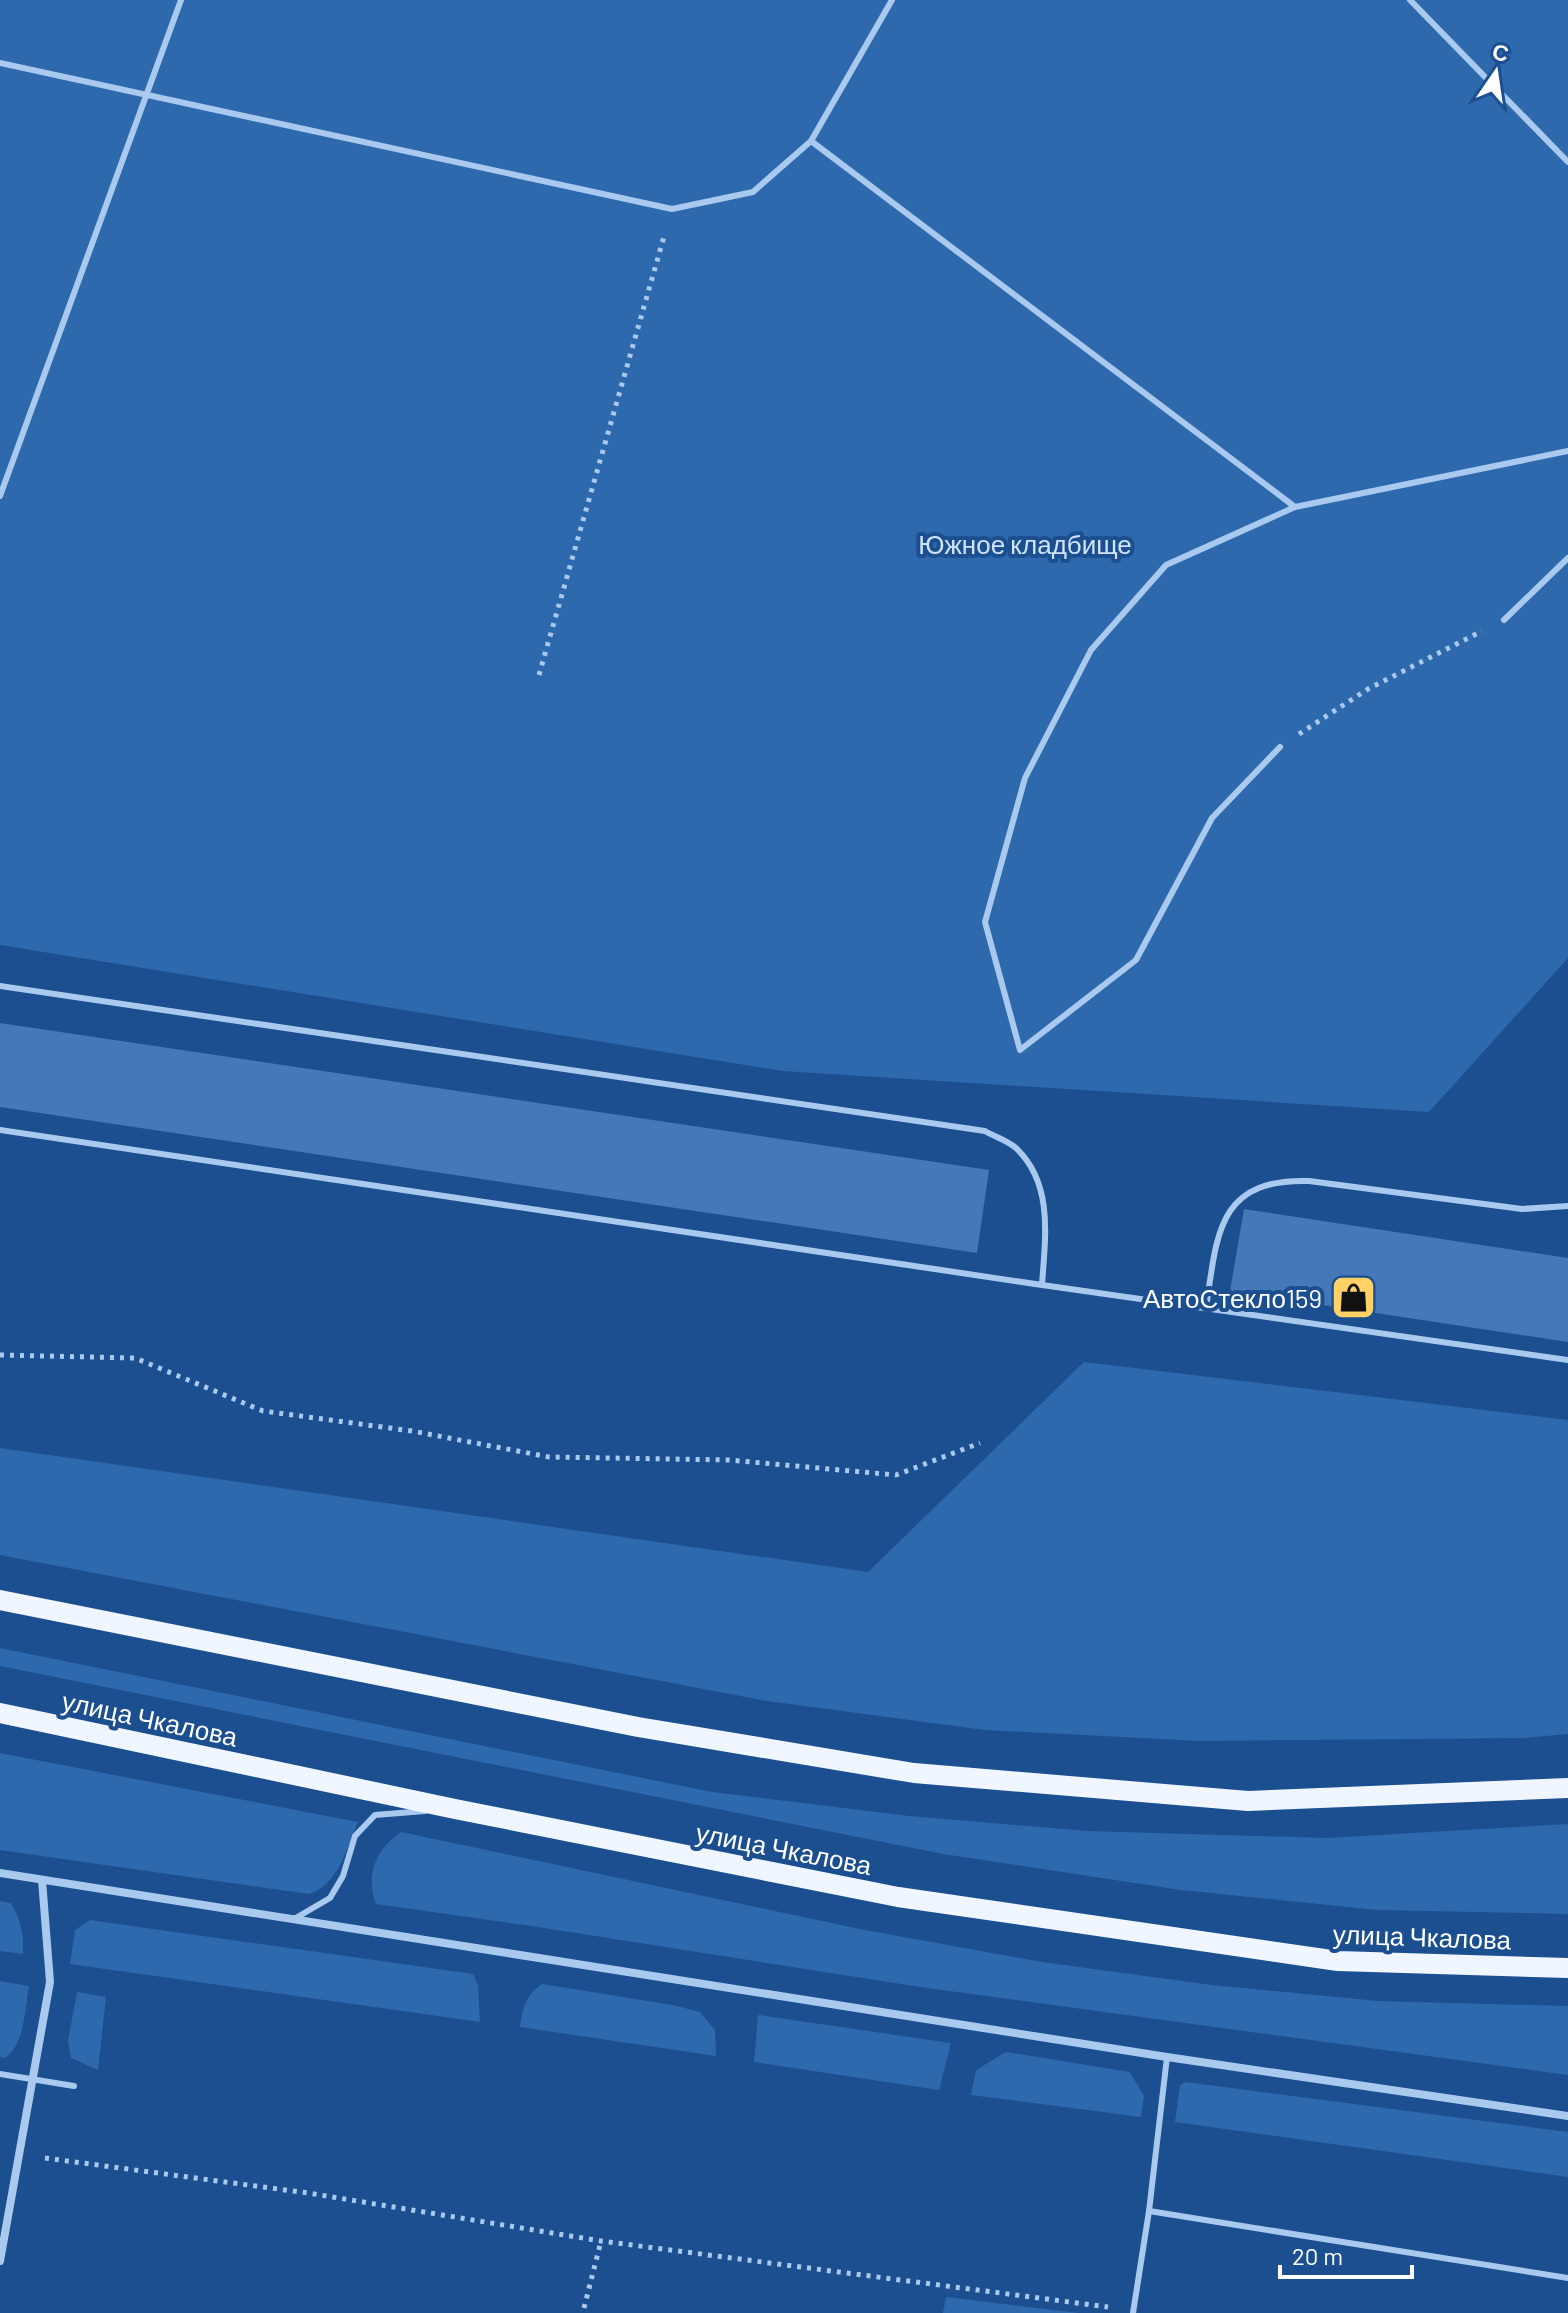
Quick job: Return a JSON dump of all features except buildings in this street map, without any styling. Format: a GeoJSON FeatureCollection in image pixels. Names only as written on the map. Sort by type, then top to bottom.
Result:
{"type":"FeatureCollection","features":[{"type":"Feature","properties":{"kind":"main road"},"geometry":{"type":"LineString","coordinates":[[0,1600],[638,1727],[914,1773],[1248,1801],[1568,1788]]}},
{"type":"Feature","properties":{"kind":"main road","name":"улица Чкалова"},"geometry":{"type":"LineString","coordinates":[[0,1713],[455,1809],[898,1897],[1338,1961],[1568,1968]]}},
{"type":"Feature","properties":{"kind":"street"},"geometry":{"type":"LineString","coordinates":[[0,1873],[1167,2057],[1568,2116]]}},
{"type":"Feature","properties":{"kind":"street"},"geometry":{"type":"LineString","coordinates":[[0,2261],[50,1982],[42,1880]]}},
{"type":"Feature","properties":{"kind":"lane"},"geometry":{"type":"LineString","coordinates":[[0,496],[181,0]]}},
{"type":"Feature","properties":{"kind":"lane"},"geometry":{"type":"LineString","coordinates":[[0,63],[672,209],[753,192],[811,141],[892,0]]}},
{"type":"Feature","properties":{"kind":"lane"},"geometry":{"type":"LineString","coordinates":[[1410,0],[1568,162]]}},
{"type":"Feature","properties":{"kind":"lane"},"geometry":{"type":"LineString","coordinates":[[811,141],[1295,507]]}},
{"type":"Feature","properties":{"kind":"lane"},"geometry":{"type":"LineString","coordinates":[[1280,747],[1212,818],[1136,960],[1020,1050],[985,922],[1025,778],[1091,650],[1166,565],[1295,507],[1568,451]]}},
{"type":"Feature","properties":{"kind":"lane"},"geometry":{"type":"LineString","coordinates":[[1504,620],[1568,558]]}},
{"type":"Feature","properties":{"kind":"lane"},"geometry":{"type":"LineString","coordinates":[[0,986],[985,1131],[1016,1148],[1038,1176],[1046,1219],[1042,1285]]}},
{"type":"Feature","properties":{"kind":"lane"},"geometry":{"type":"LineString","coordinates":[[0,1130],[1568,1360]]}},
{"type":"Feature","properties":{"kind":"lane"},"geometry":{"type":"LineString","coordinates":[[1206,1308],[1222,1223],[1235,1204],[1257,1187],[1283,1180],[1309,1181],[1522,1209],[1568,1206]]}},
{"type":"Feature","properties":{"kind":"lane"},"geometry":{"type":"LineString","coordinates":[[294,1919],[330,1898],[343,1876],[355,1836],[375,1815],[455,1809]]}},
{"type":"Feature","properties":{"kind":"lane"},"geometry":{"type":"LineString","coordinates":[[1133,2311],[1149,2211],[1167,2057]]}},
{"type":"Feature","properties":{"kind":"lane"},"geometry":{"type":"LineString","coordinates":[[0,2074],[74,2086]]}},
{"type":"Feature","properties":{"kind":"lane"},"geometry":{"type":"LineString","coordinates":[[1149,2211],[1568,2278]]}},
{"type":"Feature","properties":{"kind":"path"},"geometry":{"type":"LineString","coordinates":[[539,675],[672,209]]}},
{"type":"Feature","properties":{"kind":"path"},"geometry":{"type":"LineString","coordinates":[[1280,747],[1368,689],[1504,620]]}},
{"type":"Feature","properties":{"kind":"path"},"geometry":{"type":"LineString","coordinates":[[0,1355],[135,1358],[263,1411],[412,1431],[549,1457],[729,1460],[896,1475],[980,1443]]}},
{"type":"Feature","properties":{"kind":"path"},"geometry":{"type":"LineString","coordinates":[[20,2155],[308,2193],[601,2241],[1133,2311]]}},
{"type":"Feature","properties":{"kind":"path"},"geometry":{"type":"LineString","coordinates":[[584,2308],[601,2241]]}},
{"type":"Feature","properties":{"kind":"green space","name":"Южное кладбище"},"geometry":{"type":"Polygon","coordinates":[[[0,0],[1568,0],[1568,958],[1429,1112],[783,1071],[0,945],[0,0]]]}},
{"type":"Feature","properties":{"kind":"green space"},"geometry":{"type":"Polygon","coordinates":[[[1084,1362],[1568,1420],[1568,1734],[1524,1738],[1199,1741],[985,1730],[767,1701],[0,1555],[0,1448],[868,1572],[1084,1362]]]}},
{"type":"Feature","properties":{"kind":"green space"},"geometry":{"type":"Polygon","coordinates":[[[0,1648],[712,1792],[909,1816],[1087,1831],[1327,1838],[1568,1824],[1568,1914],[1377,1910],[1181,1890],[943,1854],[0,1666],[0,1648]]]}},
{"type":"Feature","properties":{"kind":"green space"},"geometry":{"type":"Polygon","coordinates":[[[0,1753],[358,1822],[334,1874],[327,1883],[309,1894],[0,1850],[0,1753]]]}},
{"type":"Feature","properties":{"kind":"green space"},"geometry":{"type":"Polygon","coordinates":[[[401,1832],[865,1930],[1042,1962],[1212,1985],[1377,2001],[1568,2006],[1568,2075],[920,1987],[376,1904],[372,1883],[375,1864],[385,1846],[401,1832]]]}},
{"type":"Feature","properties":{"kind":"green space"},"geometry":{"type":"Polygon","coordinates":[[[0,1901],[11,1903],[17,1916],[23,1954],[0,1951],[0,1901]]]}},
{"type":"Feature","properties":{"kind":"green space"},"geometry":{"type":"Polygon","coordinates":[[[90,1920],[473,1974],[478,1985],[480,2022],[70,1964],[75,1930],[90,1920]]]}},
{"type":"Feature","properties":{"kind":"green space"},"geometry":{"type":"Polygon","coordinates":[[[0,1981],[29,1986],[17,2044],[5,2058],[0,2057],[0,1981]]]}},
{"type":"Feature","properties":{"kind":"green space"},"geometry":{"type":"Polygon","coordinates":[[[542,1984],[700,2012],[715,2030],[716,2056],[520,2027],[526,2002],[542,1984]]]}},
{"type":"Feature","properties":{"kind":"green space"},"geometry":{"type":"Polygon","coordinates":[[[77,1992],[106,1997],[98,2070],[71,2058],[68,2041],[77,1992]]]}},
{"type":"Feature","properties":{"kind":"green space"},"geometry":{"type":"Polygon","coordinates":[[[758,2015],[951,2043],[939,2090],[754,2062],[758,2015]]]}},
{"type":"Feature","properties":{"kind":"green space"},"geometry":{"type":"Polygon","coordinates":[[[1006,2052],[1130,2072],[1144,2096],[1141,2117],[971,2095],[976,2070],[1006,2052]]]}},
{"type":"Feature","properties":{"kind":"green space"},"geometry":{"type":"Polygon","coordinates":[[[1185,2082],[1568,2132],[1568,2177],[1175,2122],[1180,2085],[1185,2082]]]}},
{"type":"Feature","properties":{"kind":"green space"},"geometry":{"type":"Polygon","coordinates":[[[946,2297],[1079,2313],[943,2313],[946,2297]]]}},
{"type":"Feature","properties":{"kind":"place","name":"АвтоСтекло159"},"geometry":{"type":"Point","coordinates":[1353,1297]}}]}
